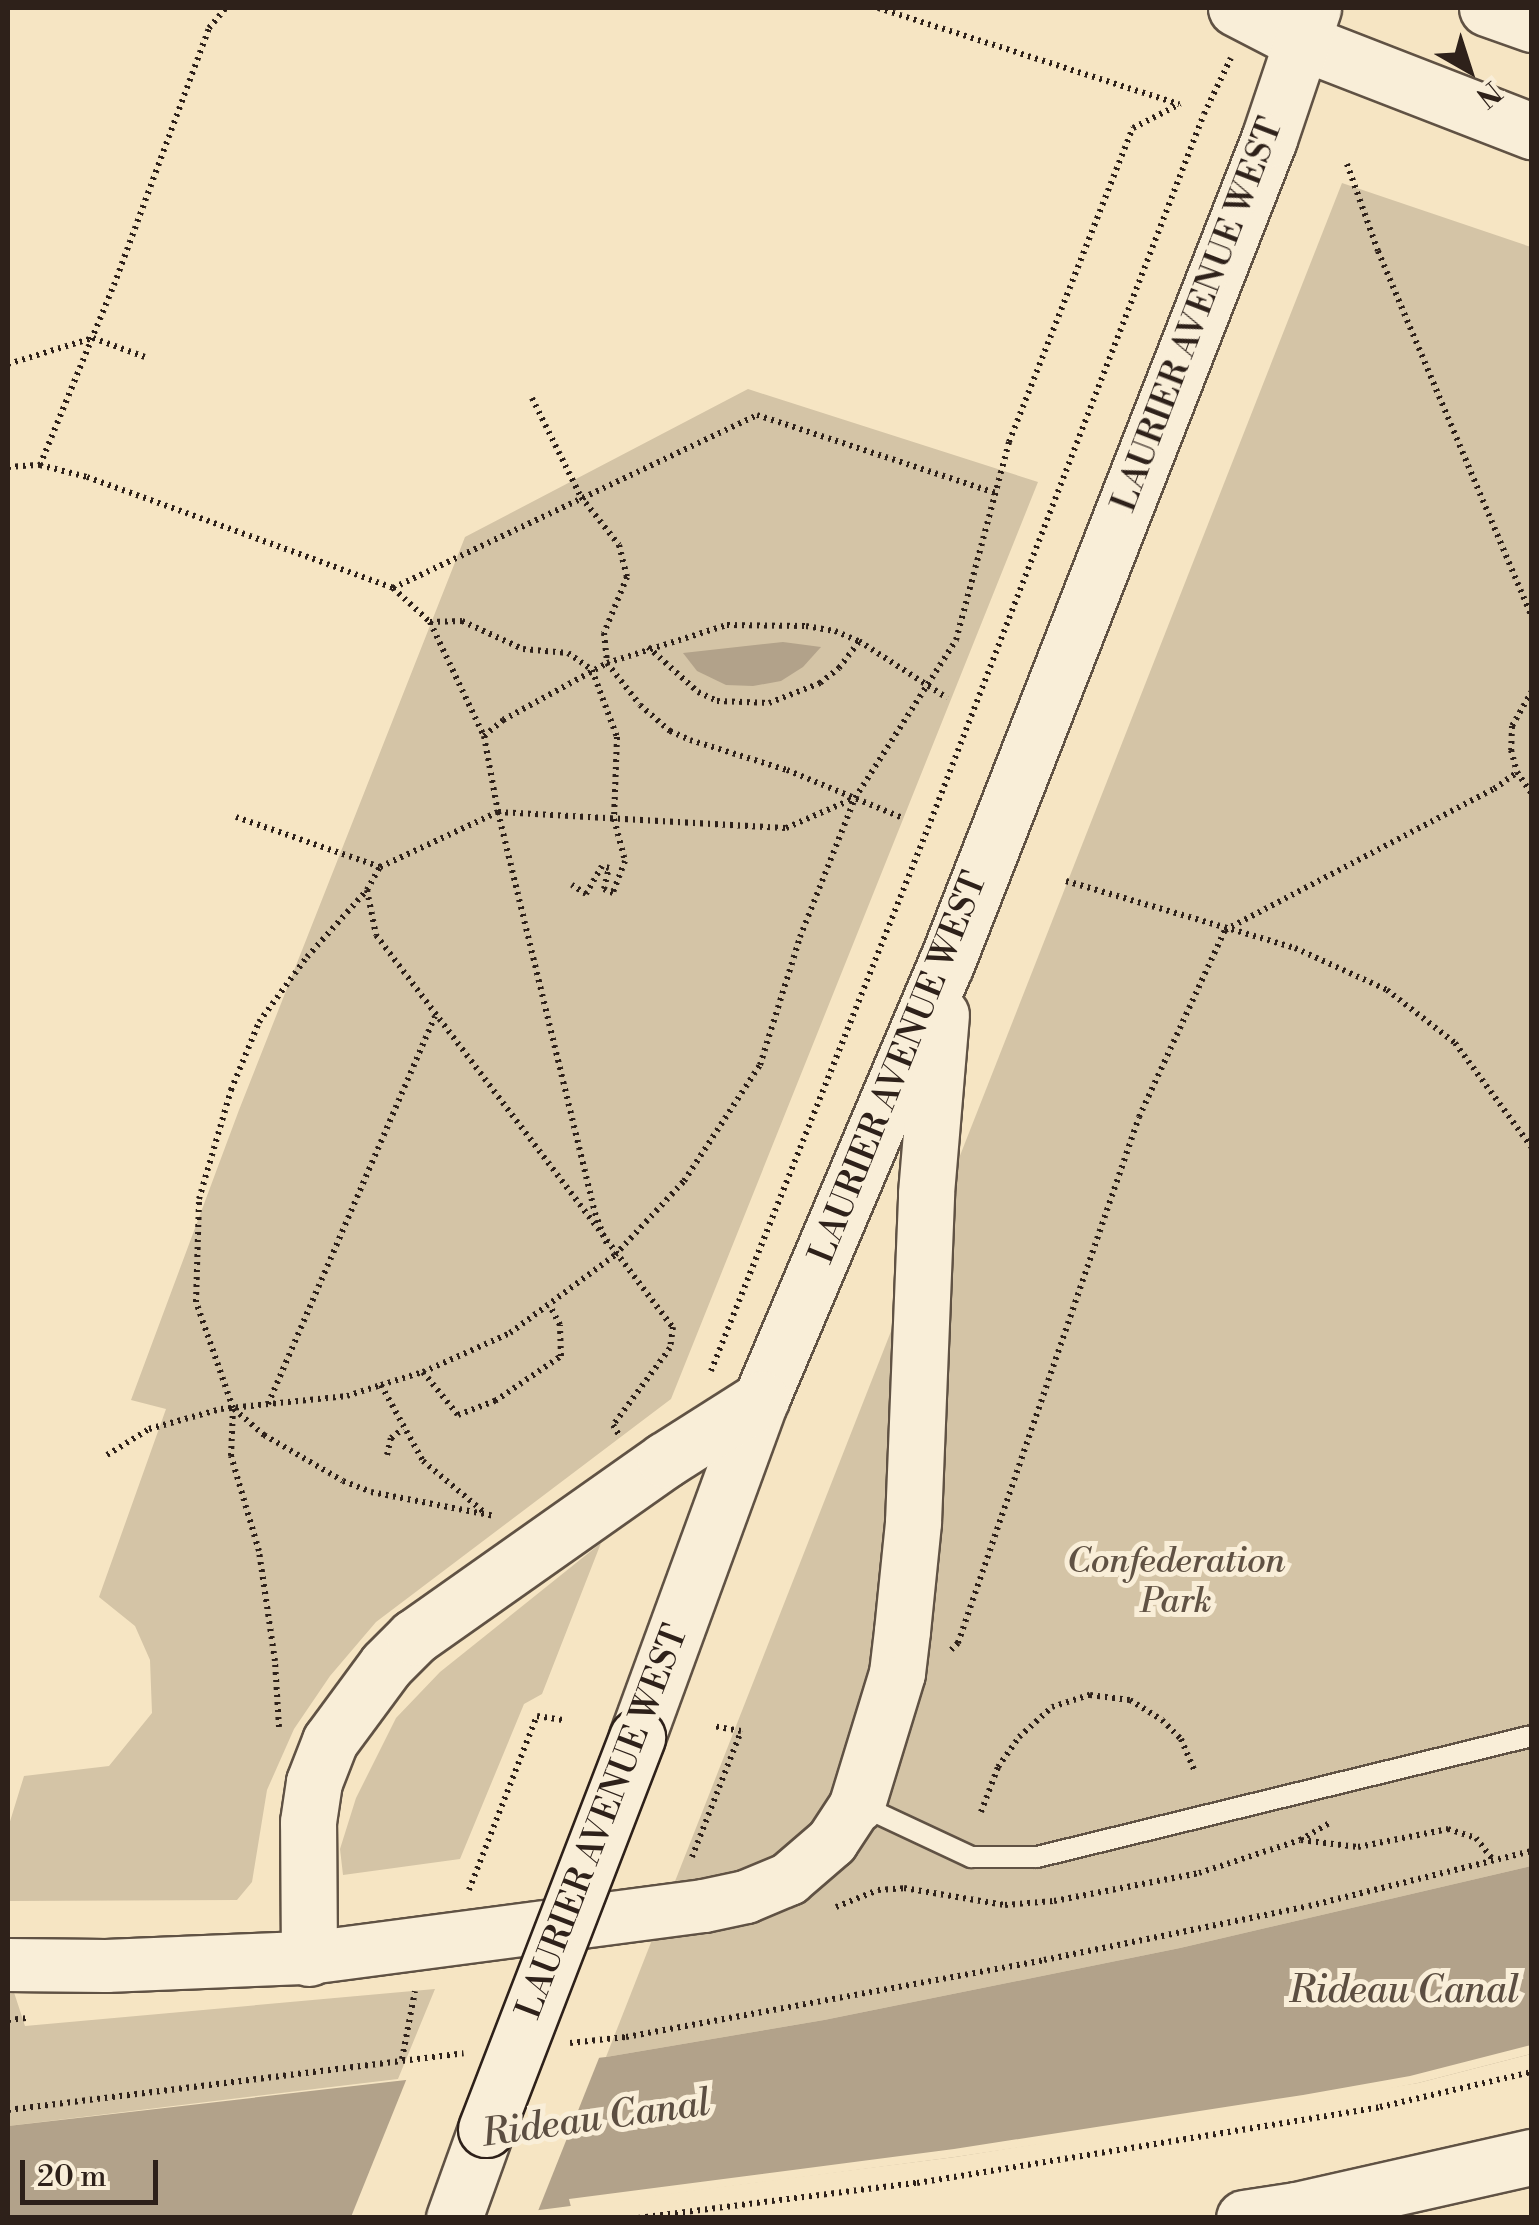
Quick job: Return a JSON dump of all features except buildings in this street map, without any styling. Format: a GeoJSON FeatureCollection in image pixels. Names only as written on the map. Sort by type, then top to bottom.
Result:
{"type":"FeatureCollection","features":[{"type":"Feature","properties":{"kind":"main road"},"geometry":{"type":"LineString","coordinates":[[1236,8],[1308,25],[1532,131]]}},
{"type":"Feature","properties":{"kind":"main road"},"geometry":{"type":"LineString","coordinates":[[1486,8],[1532,24]]}},
{"type":"Feature","properties":{"kind":"main road","name":"LAURIER AVENUE WEST"},"geometry":{"type":"LineString","coordinates":[[454,2218],[761,1399],[946,964],[1269,139],[1308,25]]}},
{"type":"Feature","properties":{"kind":"main road"},"geometry":{"type":"LineString","coordinates":[[858,1804],[898,1674],[913,1522],[926,1193],[946,964]]}},
{"type":"Feature","properties":{"kind":"main road"},"geometry":{"type":"LineString","coordinates":[[310,1958],[308,1822],[314,1782],[330,1741],[357,1701],[414,1637],[761,1399]]}},
{"type":"Feature","properties":{"kind":"main road"},"geometry":{"type":"LineString","coordinates":[[1244,2218],[1532,2157]]}},
{"type":"Feature","properties":{"kind":"main road"},"geometry":{"type":"LineString","coordinates":[[1399,2218],[1532,2188]]}},
{"type":"Feature","properties":{"kind":"street"},"geometry":{"type":"LineString","coordinates":[[8,1965],[106,1966],[310,1958],[746,1897],[768,1890],[810,1864],[832,1842],[858,1804]]}},
{"type":"Feature","properties":{"kind":"lane"},"geometry":{"type":"LineString","coordinates":[[858,1804],[971,1857],[1037,1858],[1532,1736]]}},
{"type":"Feature","properties":{"kind":"path"},"geometry":{"type":"LineString","coordinates":[[40,465],[93,338],[209,28],[226,8]]}},
{"type":"Feature","properties":{"kind":"path"},"geometry":{"type":"LineString","coordinates":[[107,1454],[149,1428],[233,1408],[347,1396],[422,1372],[510,1333],[615,1255],[684,1181],[760,1065],[800,937],[855,798],[956,640],[1009,442],[1133,128],[1180,104],[878,8]]}},
{"type":"Feature","properties":{"kind":"path"},"geometry":{"type":"LineString","coordinates":[[694,1442],[705,1385],[921,846],[1204,114]]}},
{"type":"Feature","properties":{"kind":"path"},"geometry":{"type":"LineString","coordinates":[[1347,164],[1386,269],[1532,618]]}},
{"type":"Feature","properties":{"kind":"path"},"geometry":{"type":"LineString","coordinates":[[8,364],[93,338],[145,357]]}},
{"type":"Feature","properties":{"kind":"path"},"geometry":{"type":"LineString","coordinates":[[532,398],[581,496],[619,544],[626,577],[604,632],[607,663],[640,705],[670,731],[903,818]]}},
{"type":"Feature","properties":{"kind":"path"},"geometry":{"type":"LineString","coordinates":[[393,588],[757,415],[995,493]]}},
{"type":"Feature","properties":{"kind":"path"},"geometry":{"type":"LineString","coordinates":[[8,467],[40,465],[87,476],[393,588],[430,622],[484,736],[498,812],[594,1212],[607,1245]]}},
{"type":"Feature","properties":{"kind":"path"},"geometry":{"type":"LineString","coordinates":[[430,622],[462,621],[523,649],[568,653],[592,670],[618,736],[614,819],[626,861],[613,893],[604,889],[609,868],[602,866],[586,894],[572,885]]}},
{"type":"Feature","properties":{"kind":"path"},"geometry":{"type":"LineString","coordinates":[[484,736],[503,720],[607,663],[648,647],[727,626],[820,628],[859,641],[946,698]]}},
{"type":"Feature","properties":{"kind":"path"},"geometry":{"type":"LineString","coordinates":[[648,647],[676,677],[717,701],[768,703],[820,683],[859,641]]}},
{"type":"Feature","properties":{"kind":"path"},"geometry":{"type":"LineString","coordinates":[[1532,691],[1512,726],[1511,750],[1517,772],[1532,794]]}},
{"type":"Feature","properties":{"kind":"path"},"geometry":{"type":"LineString","coordinates":[[942,1660],[958,1643],[1138,1117],[1225,930],[1517,772]]}},
{"type":"Feature","properties":{"kind":"path"},"geometry":{"type":"LineString","coordinates":[[279,1735],[276,1661],[259,1551],[231,1456],[233,1408],[196,1302],[199,1199],[231,1090],[259,1022],[307,958],[367,890],[380,867],[498,812],[786,828],[855,798]]}},
{"type":"Feature","properties":{"kind":"path"},"geometry":{"type":"LineString","coordinates":[[236,817],[380,867]]}},
{"type":"Feature","properties":{"kind":"path"},"geometry":{"type":"LineString","coordinates":[[1066,881],[1342,966],[1419,1012],[1455,1043],[1488,1082],[1532,1148]]}},
{"type":"Feature","properties":{"kind":"path"},"geometry":{"type":"LineString","coordinates":[[367,890],[376,935],[607,1245],[662,1308],[672,1327],[670,1348],[613,1425],[628,1448]]}},
{"type":"Feature","properties":{"kind":"path"},"geometry":{"type":"LineString","coordinates":[[268,1404],[436,1015]]}},
{"type":"Feature","properties":{"kind":"path"},"geometry":{"type":"LineString","coordinates":[[422,1372],[458,1415],[495,1401],[561,1356],[560,1326],[550,1306]]}},
{"type":"Feature","properties":{"kind":"path"},"geometry":{"type":"LineString","coordinates":[[381,1385],[423,1461],[486,1514]]}},
{"type":"Feature","properties":{"kind":"path"},"geometry":{"type":"LineString","coordinates":[[233,1408],[264,1435],[343,1481],[371,1492],[512,1519]]}},
{"type":"Feature","properties":{"kind":"path"},"geometry":{"type":"LineString","coordinates":[[387,1455],[392,1438],[403,1429]]}},
{"type":"Feature","properties":{"kind":"path"},"geometry":{"type":"LineString","coordinates":[[981,1812],[998,1766],[1019,1737],[1052,1707],[1090,1694],[1130,1700],[1162,1720],[1181,1739],[1194,1769]]}},
{"type":"Feature","properties":{"kind":"path"},"geometry":{"type":"LineString","coordinates":[[469,1890],[536,1716],[563,1720]]}},
{"type":"Feature","properties":{"kind":"path"},"geometry":{"type":"LineString","coordinates":[[688,1868],[741,1731],[713,1726]]}},
{"type":"Feature","properties":{"kind":"path"},"geometry":{"type":"LineString","coordinates":[[1300,1840],[1358,1847],[1448,1829],[1476,1838],[1494,1860]]}},
{"type":"Feature","properties":{"kind":"path"},"geometry":{"type":"LineString","coordinates":[[551,2044],[626,2038],[1025,1963],[1309,1906],[1532,1851]]}},
{"type":"Feature","properties":{"kind":"path"},"geometry":{"type":"LineString","coordinates":[[402,2059],[416,1982]]}},
{"type":"Feature","properties":{"kind":"path"},"geometry":{"type":"LineString","coordinates":[[8,2110],[477,2052]]}},
{"type":"Feature","properties":{"kind":"path"},"geometry":{"type":"LineString","coordinates":[[638,2218],[917,2184],[1380,2107],[1532,2072]]}},
{"type":"Feature","properties":{"kind":"green space","name":"Confederation Park"},"geometry":{"type":"Polygon","coordinates":[[[1342,183],[1531,247],[1531,1866],[1180,1948],[824,2020],[606,2057],[1342,183]]]}},
{"type":"Feature","properties":{"kind":"green space"},"geometry":{"type":"Polygon","coordinates":[[[748,389],[1038,482],[671,1399],[376,1622],[330,1676],[294,1729],[267,1790],[252,1882],[237,1900],[8,1901],[8,1828],[24,1776],[109,1766],[152,1713],[150,1660],[135,1626],[99,1597],[166,1409],[131,1400],[239,1110],[465,537],[748,389]]]}},
{"type":"Feature","properties":{"kind":"green space"},"geometry":{"type":"Polygon","coordinates":[[[601,1543],[542,1694],[524,1704],[460,1859],[343,1875],[340,1849],[356,1798],[396,1718],[440,1672],[601,1543]]]}},
{"type":"Feature","properties":{"kind":"green space"},"geometry":{"type":"Polygon","coordinates":[[[8,1974],[25,2026],[435,1989],[398,2079],[8,2126],[8,1974]]]}},
{"type":"Feature","properties":{"kind":"water"},"geometry":{"type":"Polygon","coordinates":[[[783,642],[821,647],[803,667],[781,681],[753,686],[726,685],[697,671],[683,653],[783,642]]]}},
{"type":"Feature","properties":{"kind":"water","name":"Rideau Canal"},"geometry":{"type":"Polygon","coordinates":[[[1531,1866],[1531,2054],[1418,2083],[955,2157],[476,2218],[8,2217],[8,2126],[606,2057],[824,2020],[1180,1948],[1531,1866]]]}},
{"type":"Feature","properties":{"kind":"pier"},"geometry":{"type":"Polygon","coordinates":[[[1531,2045],[1531,2054],[1418,2083],[1305,2104],[955,2157],[571,2207],[569,2199],[954,2149],[1303,2095],[1410,2076],[1531,2045]]]}},
{"type":"Feature","properties":{"kind":"pier"},"geometry":{"type":"Polygon","coordinates":[[[601,2053],[536,2216],[351,2217],[409,2073],[601,2053]]]}}]}
